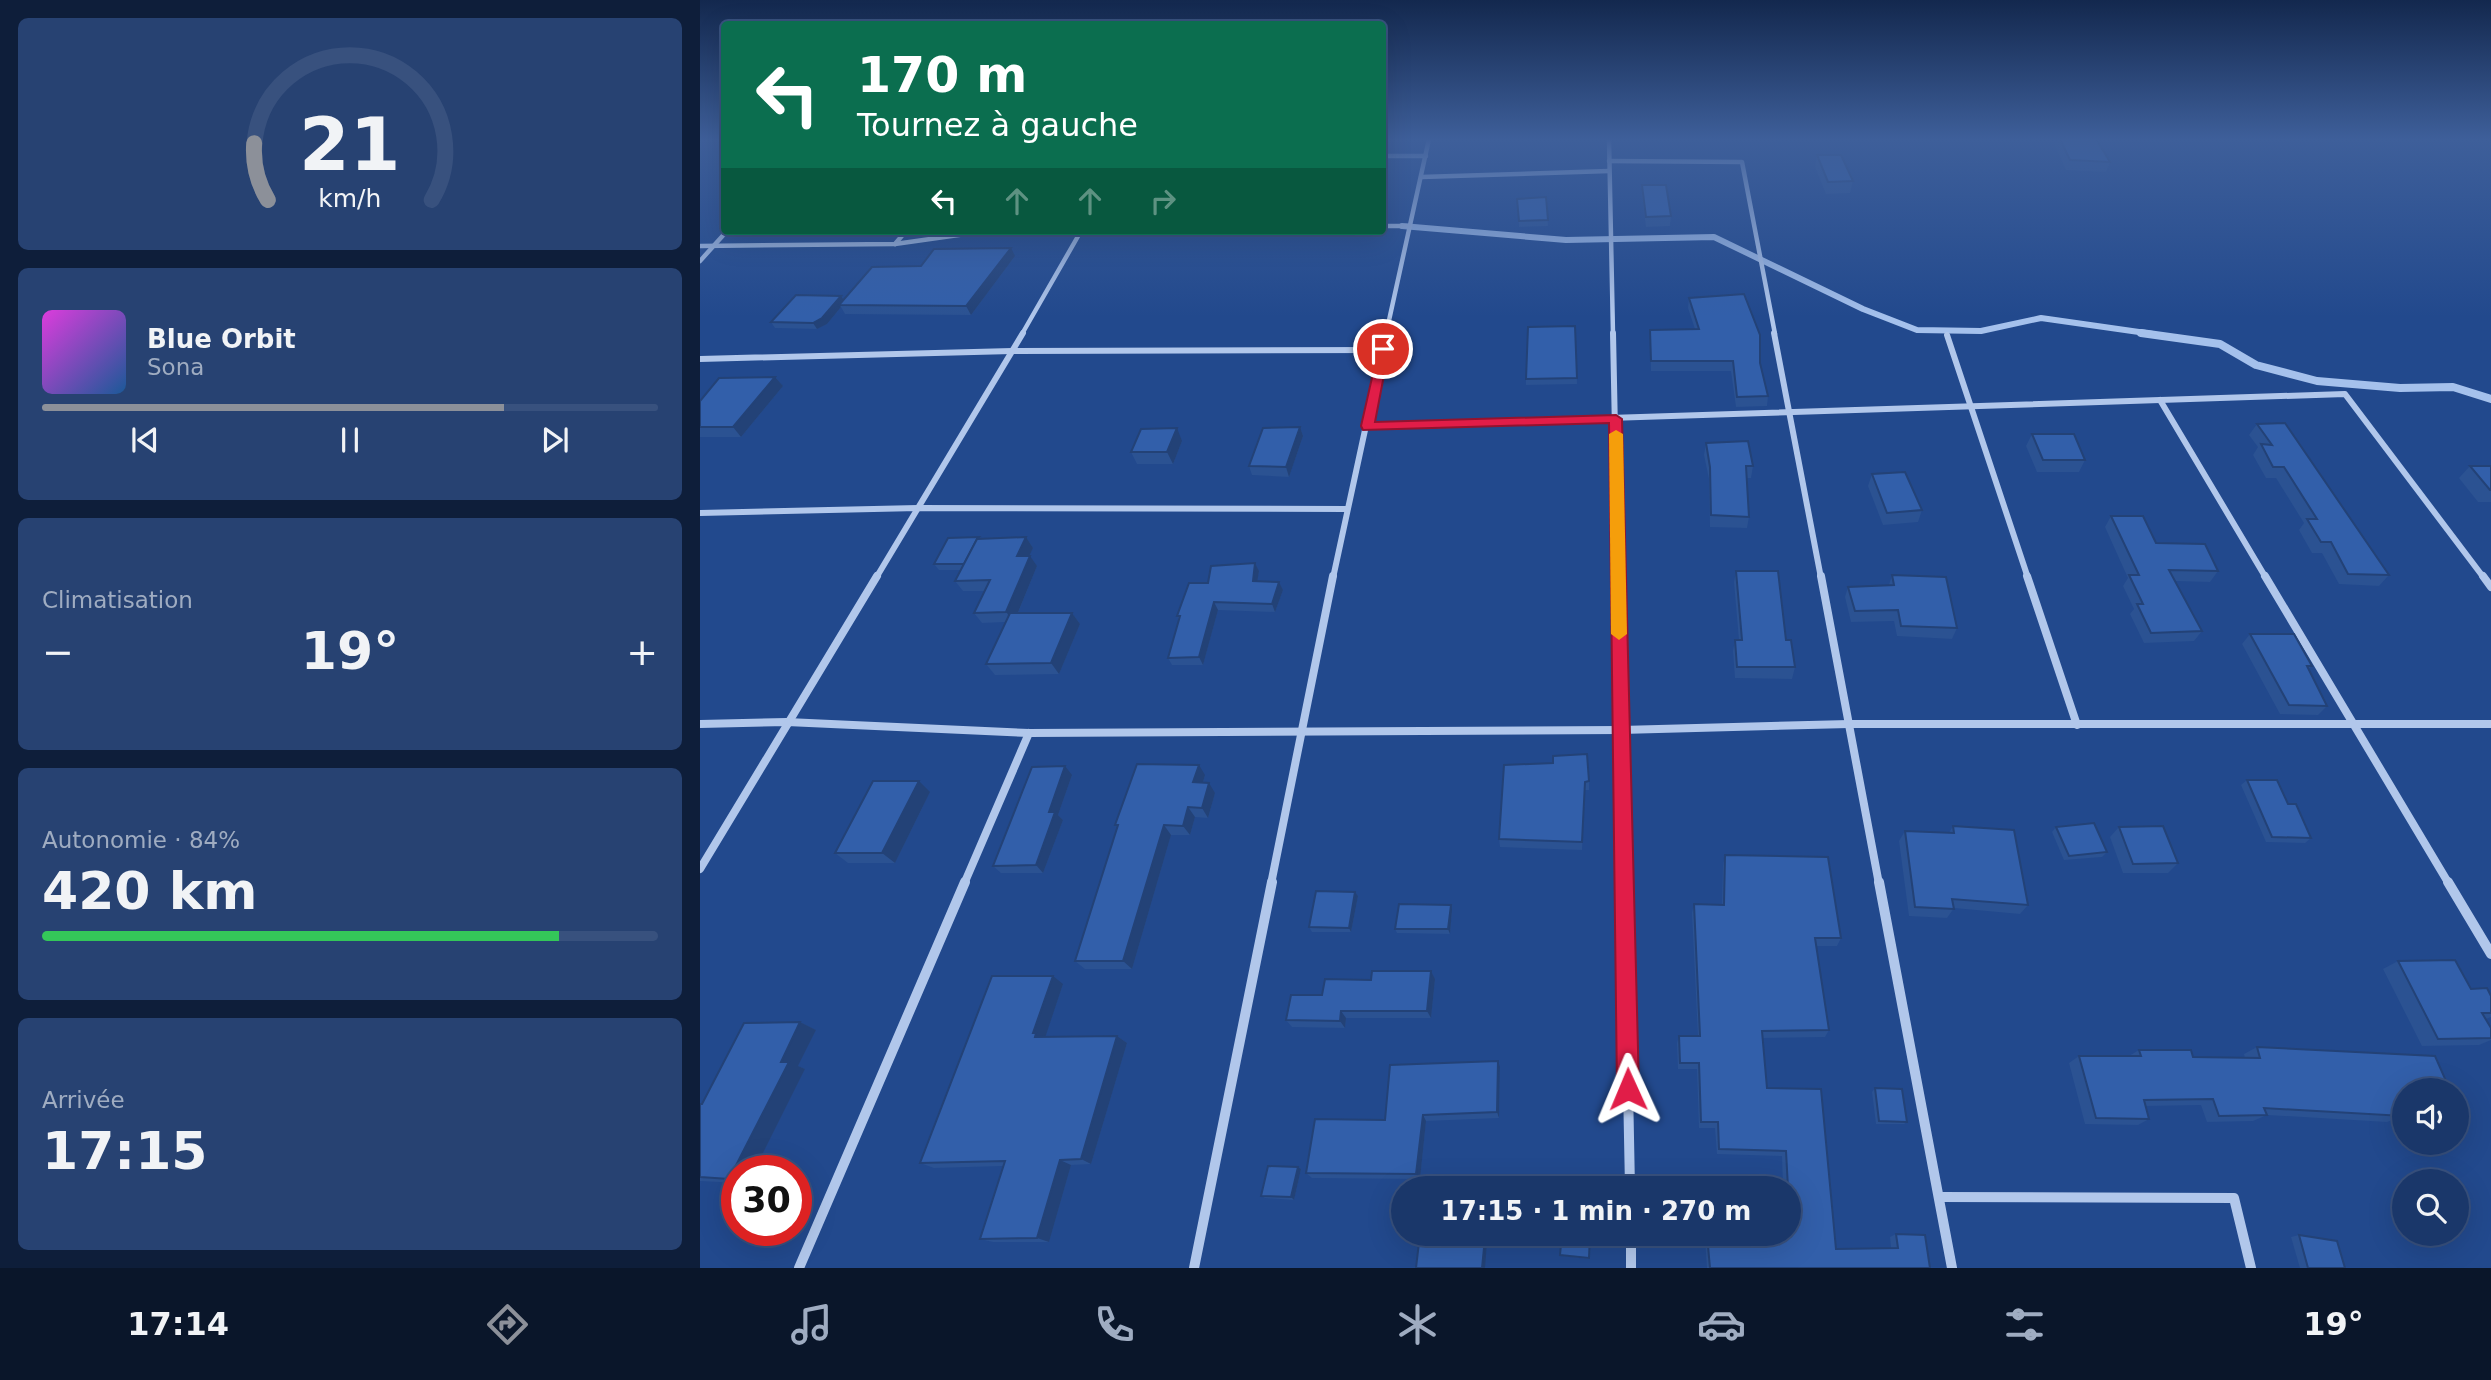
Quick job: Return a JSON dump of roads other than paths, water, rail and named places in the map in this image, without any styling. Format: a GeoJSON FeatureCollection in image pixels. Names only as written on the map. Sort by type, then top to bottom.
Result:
{"type":"FeatureCollection","features":[{"type":"Feature","properties":{"kind":"street"},"geometry":{"type":"LineString","coordinates":[[1194,1268],[1346,509],[1367,426],[1416,198]]}},
{"type":"Feature","properties":{"kind":"street"},"geometry":{"type":"LineString","coordinates":[[1610,198],[1630,1176]]}},
{"type":"Feature","properties":{"kind":"street"},"geometry":{"type":"LineString","coordinates":[[1749,198],[1952,1268]]}},
{"type":"Feature","properties":{"kind":"street"},"geometry":{"type":"LineString","coordinates":[[1386,226],[1410,226]]}},
{"type":"Feature","properties":{"kind":"street"},"geometry":{"type":"LineString","coordinates":[[700,261],[723,235]]}},
{"type":"Feature","properties":{"kind":"street"},"geometry":{"type":"LineString","coordinates":[[895,244],[903,235]]}},
{"type":"Feature","properties":{"kind":"street"},"geometry":{"type":"LineString","coordinates":[[700,246],[895,244],[959,235]]}},
{"type":"Feature","properties":{"kind":"street"},"geometry":{"type":"LineString","coordinates":[[700,869],[1012,351],[1079,235]]}},
{"type":"Feature","properties":{"kind":"street"},"geometry":{"type":"LineString","coordinates":[[1947,335],[2077,725]]}},
{"type":"Feature","properties":{"kind":"street"},"geometry":{"type":"LineString","coordinates":[[700,359],[1012,351],[1383,349]]}},
{"type":"Feature","properties":{"kind":"street"},"geometry":{"type":"LineString","coordinates":[[1367,426],[2345,394],[2491,587]]}},
{"type":"Feature","properties":{"kind":"street"},"geometry":{"type":"LineString","coordinates":[[2160,400],[2491,954]]}},
{"type":"Feature","properties":{"kind":"street"},"geometry":{"type":"LineString","coordinates":[[700,513],[918,508],[1346,509]]}},
{"type":"Feature","properties":{"kind":"street"},"geometry":{"type":"LineString","coordinates":[[700,724],[787,722],[1029,733],[1621,730],[1849,724],[2491,724]]}},
{"type":"Feature","properties":{"kind":"street"},"geometry":{"type":"LineString","coordinates":[[799,1268],[1029,733]]}},
{"type":"Feature","properties":{"kind":"street"},"geometry":{"type":"LineString","coordinates":[[1939,1197],[2234,1198],[2251,1268]]}},
{"type":"Feature","properties":{"kind":"street"},"geometry":{"type":"LineString","coordinates":[[1631,1246],[1631,1268]]}},
{"type":"Feature","properties":{"kind":"waterway"},"geometry":{"type":"LineString","coordinates":[[1402,226],[1566,240],[1714,237],[1863,309],[1917,330],[1981,331],[2041,318],[2153,334]]}},
{"type":"Feature","properties":{"kind":"waterway"},"geometry":{"type":"LineString","coordinates":[[2141,333],[2220,344],[2256,365],[2317,381],[2400,388],[2453,387],[2491,399]]}}]}
